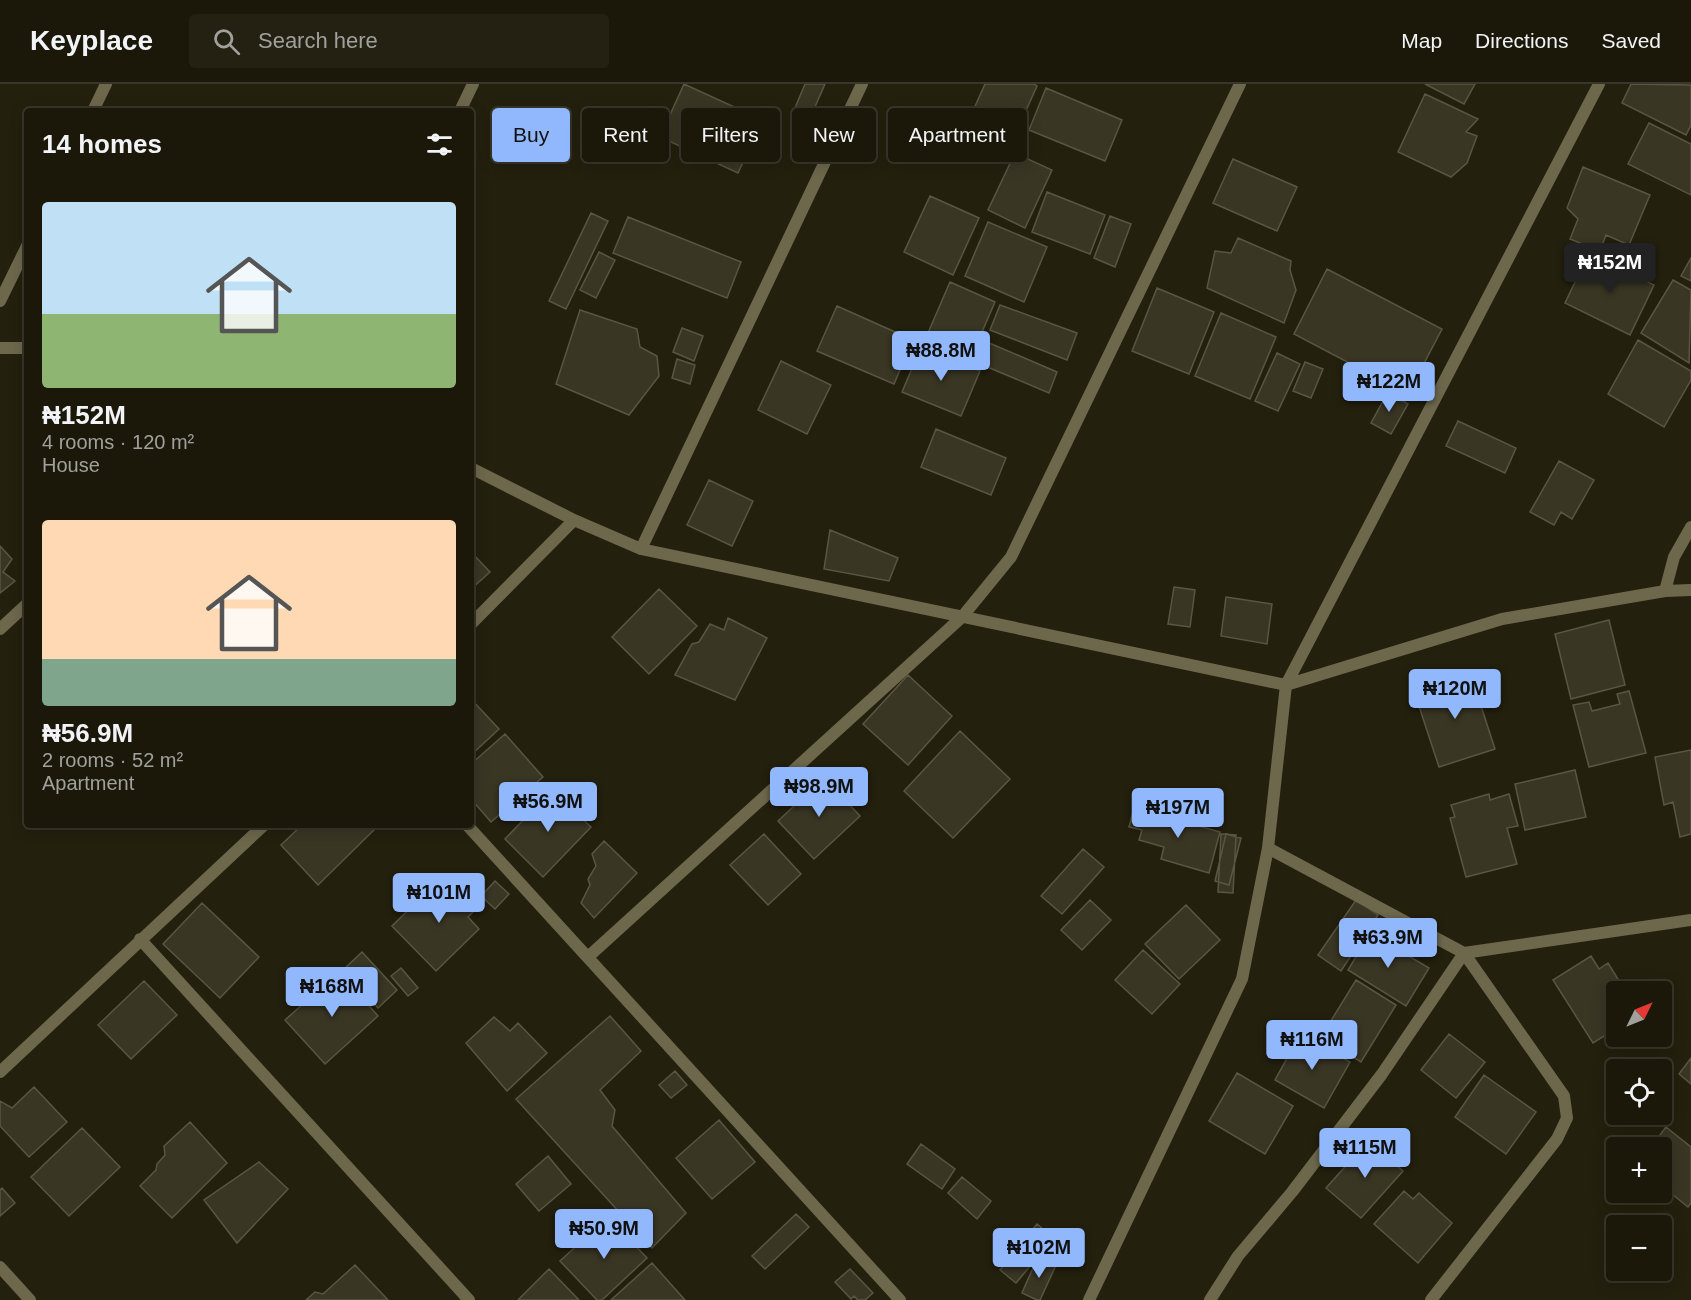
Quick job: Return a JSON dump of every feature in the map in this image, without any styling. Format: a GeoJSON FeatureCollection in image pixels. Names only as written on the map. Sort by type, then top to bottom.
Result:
{"type":"FeatureCollection","features":[{"type":"Feature","properties":{"kind":"street"},"geometry":{"type":"LineString","coordinates":[[94,108],[106,84]]}},
{"type":"Feature","properties":{"kind":"street"},"geometry":{"type":"LineString","coordinates":[[461,108],[473,84]]}},
{"type":"Feature","properties":{"kind":"street"},"geometry":{"type":"LineString","coordinates":[[641,549],[862,84]]}},
{"type":"Feature","properties":{"kind":"street"},"geometry":{"type":"LineString","coordinates":[[588,957],[962,617],[1011,557],[1240,84]]}},
{"type":"Feature","properties":{"kind":"street"},"geometry":{"type":"LineString","coordinates":[[1089,1300],[1242,980],[1268,848],[1286,685],[1599,84]]}},
{"type":"Feature","properties":{"kind":"street"},"geometry":{"type":"LineString","coordinates":[[0,301],[24,252]]}},
{"type":"Feature","properties":{"kind":"street"},"geometry":{"type":"LineString","coordinates":[[0,348],[24,348]]}},
{"type":"Feature","properties":{"kind":"street"},"geometry":{"type":"LineString","coordinates":[[474,470],[574,520],[641,549],[1286,685],[1502,620],[1665,591],[1691,590]]}},
{"type":"Feature","properties":{"kind":"street"},"geometry":{"type":"LineString","coordinates":[[474,621],[574,520]]}},
{"type":"Feature","properties":{"kind":"street"},"geometry":{"type":"LineString","coordinates":[[1665,591],[1674,557],[1691,527]]}},
{"type":"Feature","properties":{"kind":"street"},"geometry":{"type":"LineString","coordinates":[[0,629],[24,607]]}},
{"type":"Feature","properties":{"kind":"street"},"geometry":{"type":"LineString","coordinates":[[0,1072],[261,828]]}},
{"type":"Feature","properties":{"kind":"street"},"geometry":{"type":"LineString","coordinates":[[469,828],[900,1300]]}},
{"type":"Feature","properties":{"kind":"street"},"geometry":{"type":"LineString","coordinates":[[1268,848],[1464,953],[1564,1096],[1567,1118],[1557,1139],[1431,1300]]}},
{"type":"Feature","properties":{"kind":"street"},"geometry":{"type":"LineString","coordinates":[[1210,1300],[1238,1256],[1292,1192],[1382,1074],[1464,953],[1691,920]]}},
{"type":"Feature","properties":{"kind":"street"},"geometry":{"type":"LineString","coordinates":[[140,939],[469,1300]]}},
{"type":"Feature","properties":{"kind":"street"},"geometry":{"type":"LineString","coordinates":[[0,1267],[30,1300]]}},
{"type":"Feature","properties":{"kind":"building"},"geometry":{"type":"Polygon","coordinates":[[[684,84],[737,108],[681,108],[681,147],[669,141],[669,117],[684,84]]]}},
{"type":"Feature","properties":{"kind":"building"},"geometry":{"type":"Polygon","coordinates":[[[805,84],[825,84],[814,108],[795,108],[805,84]]]}},
{"type":"Feature","properties":{"kind":"building"},"geometry":{"type":"Polygon","coordinates":[[[985,84],[1034,84],[1037,86],[1027,108],[974,108],[985,84]]]}},
{"type":"Feature","properties":{"kind":"building"},"geometry":{"type":"Polygon","coordinates":[[[1425,84],[1475,84],[1464,104],[1425,84]]]}},
{"type":"Feature","properties":{"kind":"building"},"geometry":{"type":"Polygon","coordinates":[[[1631,84],[1691,85],[1691,125],[1686,135],[1622,103],[1631,84]]]}},
{"type":"Feature","properties":{"kind":"building"},"geometry":{"type":"Polygon","coordinates":[[[1046,88],[1122,120],[1105,161],[1029,130],[1046,88]]]}},
{"type":"Feature","properties":{"kind":"building"},"geometry":{"type":"Polygon","coordinates":[[[1425,94],[1478,119],[1466,132],[1477,136],[1467,163],[1451,177],[1398,152],[1425,94]]]}},
{"type":"Feature","properties":{"kind":"building"},"geometry":{"type":"Polygon","coordinates":[[[1649,123],[1691,144],[1691,195],[1628,164],[1649,123]]]}},
{"type":"Feature","properties":{"kind":"building"},"geometry":{"type":"Polygon","coordinates":[[[1027,159],[1052,170],[1025,228],[988,210],[1011,162],[1027,162],[1027,159]]]}},
{"type":"Feature","properties":{"kind":"building"},"geometry":{"type":"Polygon","coordinates":[[[1233,159],[1297,187],[1277,231],[1213,203],[1233,159]]]}},
{"type":"Feature","properties":{"kind":"building"},"geometry":{"type":"Polygon","coordinates":[[[714,162],[743,162],[738,173],[714,162]]]}},
{"type":"Feature","properties":{"kind":"building"},"geometry":{"type":"Polygon","coordinates":[[[1583,167],[1650,195],[1629,245],[1606,235],[1600,251],[1570,239],[1578,219],[1567,208],[1583,167]]]}},
{"type":"Feature","properties":{"kind":"building"},"geometry":{"type":"Polygon","coordinates":[[[1047,192],[1105,215],[1090,254],[1032,232],[1047,192]]]}},
{"type":"Feature","properties":{"kind":"building"},"geometry":{"type":"Polygon","coordinates":[[[930,196],[979,218],[953,275],[904,252],[930,196]]]}},
{"type":"Feature","properties":{"kind":"building"},"geometry":{"type":"Polygon","coordinates":[[[591,213],[608,221],[566,309],[549,301],[591,213]]]}},
{"type":"Feature","properties":{"kind":"building"},"geometry":{"type":"Polygon","coordinates":[[[1110,216],[1131,224],[1115,267],[1094,258],[1110,216]]]}},
{"type":"Feature","properties":{"kind":"building"},"geometry":{"type":"Polygon","coordinates":[[[628,217],[741,262],[727,298],[613,253],[628,217]]]}},
{"type":"Feature","properties":{"kind":"building"},"geometry":{"type":"Polygon","coordinates":[[[988,222],[1047,247],[1024,302],[965,276],[988,222]]]}},
{"type":"Feature","properties":{"kind":"building"},"geometry":{"type":"Polygon","coordinates":[[[1238,238],[1291,261],[1290,270],[1296,290],[1284,323],[1207,288],[1215,251],[1231,253],[1238,238]]]}},
{"type":"Feature","properties":{"kind":"building"},"geometry":{"type":"Polygon","coordinates":[[[599,252],[615,260],[596,298],[580,290],[599,252]]]}},
{"type":"Feature","properties":{"kind":"building"},"geometry":{"type":"Polygon","coordinates":[[[1589,253],[1654,285],[1630,335],[1565,303],[1589,253]]]}},
{"type":"Feature","properties":{"kind":"building"},"geometry":{"type":"Polygon","coordinates":[[[1691,258],[1691,281],[1681,276],[1691,258]]]}},
{"type":"Feature","properties":{"kind":"building"},"geometry":{"type":"Polygon","coordinates":[[[1327,269],[1442,329],[1408,394],[1294,334],[1327,269]]]}},
{"type":"Feature","properties":{"kind":"building"},"geometry":{"type":"Polygon","coordinates":[[[1673,280],[1691,290],[1689,363],[1641,333],[1673,280]]]}},
{"type":"Feature","properties":{"kind":"building"},"geometry":{"type":"Polygon","coordinates":[[[950,282],[995,302],[969,362],[924,342],[950,282]]]}},
{"type":"Feature","properties":{"kind":"building"},"geometry":{"type":"Polygon","coordinates":[[[1157,288],[1214,312],[1189,374],[1132,351],[1157,288]]]}},
{"type":"Feature","properties":{"kind":"building"},"geometry":{"type":"Polygon","coordinates":[[[1000,305],[1077,333],[1067,360],[990,330],[1000,305]]]}},
{"type":"Feature","properties":{"kind":"building"},"geometry":{"type":"Polygon","coordinates":[[[837,306],[913,340],[894,384],[817,351],[837,306]]]}},
{"type":"Feature","properties":{"kind":"building"},"geometry":{"type":"Polygon","coordinates":[[[580,310],[637,329],[640,347],[657,356],[659,376],[629,415],[556,384],[580,310]]]}},
{"type":"Feature","properties":{"kind":"building"},"geometry":{"type":"Polygon","coordinates":[[[1221,313],[1276,337],[1250,399],[1195,376],[1221,313]]]}},
{"type":"Feature","properties":{"kind":"building"},"geometry":{"type":"Polygon","coordinates":[[[682,328],[703,336],[694,361],[673,352],[682,328]]]}},
{"type":"Feature","properties":{"kind":"building"},"geometry":{"type":"Polygon","coordinates":[[[1638,340],[1691,371],[1691,380],[1664,427],[1608,394],[1638,340]]]}},
{"type":"Feature","properties":{"kind":"building"},"geometry":{"type":"Polygon","coordinates":[[[987,342],[1057,372],[1049,393],[978,363],[987,342]]]}},
{"type":"Feature","properties":{"kind":"building"},"geometry":{"type":"Polygon","coordinates":[[[921,347],[980,371],[961,416],[902,392],[921,347]]]}},
{"type":"Feature","properties":{"kind":"building"},"geometry":{"type":"Polygon","coordinates":[[[1277,353],[1300,364],[1278,411],[1255,401],[1277,353]]]}},
{"type":"Feature","properties":{"kind":"building"},"geometry":{"type":"Polygon","coordinates":[[[677,359],[695,365],[690,384],[672,378],[677,359]]]}},
{"type":"Feature","properties":{"kind":"building"},"geometry":{"type":"Polygon","coordinates":[[[781,361],[831,385],[807,434],[758,410],[781,361]]]}},
{"type":"Feature","properties":{"kind":"building"},"geometry":{"type":"Polygon","coordinates":[[[1305,362],[1323,369],[1311,398],[1293,391],[1305,362]]]}},
{"type":"Feature","properties":{"kind":"building"},"geometry":{"type":"Polygon","coordinates":[[[1388,392],[1408,404],[1391,434],[1371,423],[1388,392]]]}},
{"type":"Feature","properties":{"kind":"building"},"geometry":{"type":"Polygon","coordinates":[[[1458,421],[1516,448],[1505,473],[1446,446],[1458,421]]]}},
{"type":"Feature","properties":{"kind":"building"},"geometry":{"type":"Polygon","coordinates":[[[936,429],[1006,458],[991,495],[921,467],[936,429]]]}},
{"type":"Feature","properties":{"kind":"building"},"geometry":{"type":"Polygon","coordinates":[[[1559,461],[1594,480],[1572,519],[1561,512],[1554,525],[1530,512],[1559,461]]]}},
{"type":"Feature","properties":{"kind":"building"},"geometry":{"type":"Polygon","coordinates":[[[709,480],[753,501],[732,546],[687,525],[709,480]]]}},
{"type":"Feature","properties":{"kind":"building"},"geometry":{"type":"Polygon","coordinates":[[[830,530],[898,558],[889,581],[824,569],[830,530]]]}},
{"type":"Feature","properties":{"kind":"building"},"geometry":{"type":"Polygon","coordinates":[[[0,546],[12,559],[3,572],[15,581],[0,593],[0,546]]]}},
{"type":"Feature","properties":{"kind":"building"},"geometry":{"type":"Polygon","coordinates":[[[474,555],[490,572],[474,586],[474,555]]]}},
{"type":"Feature","properties":{"kind":"building"},"geometry":{"type":"Polygon","coordinates":[[[1174,587],[1195,590],[1190,627],[1168,624],[1174,587]]]}},
{"type":"Feature","properties":{"kind":"building"},"geometry":{"type":"Polygon","coordinates":[[[659,589],[697,626],[649,674],[612,637],[659,589]]]}},
{"type":"Feature","properties":{"kind":"building"},"geometry":{"type":"Polygon","coordinates":[[[1226,597],[1272,604],[1267,644],[1221,636],[1226,597]]]}},
{"type":"Feature","properties":{"kind":"building"},"geometry":{"type":"Polygon","coordinates":[[[728,618],[767,638],[735,700],[675,675],[692,644],[699,642],[710,624],[724,630],[728,618]]]}},
{"type":"Feature","properties":{"kind":"building"},"geometry":{"type":"Polygon","coordinates":[[[1609,620],[1625,685],[1571,699],[1555,634],[1609,620]]]}},
{"type":"Feature","properties":{"kind":"building"},"geometry":{"type":"Polygon","coordinates":[[[1470,672],[1495,749],[1439,767],[1414,691],[1470,672]]]}},
{"type":"Feature","properties":{"kind":"building"},"geometry":{"type":"Polygon","coordinates":[[[908,675],[952,716],[908,765],[863,724],[908,675]]]}},
{"type":"Feature","properties":{"kind":"building"},"geometry":{"type":"Polygon","coordinates":[[[1629,691],[1646,753],[1589,767],[1573,705],[1589,702],[1592,711],[1620,704],[1617,694],[1629,691]]]}},
{"type":"Feature","properties":{"kind":"building"},"geometry":{"type":"Polygon","coordinates":[[[474,702],[499,729],[474,752],[474,702]]]}},
{"type":"Feature","properties":{"kind":"building"},"geometry":{"type":"Polygon","coordinates":[[[960,731],[1010,779],[953,838],[904,791],[960,731]]]}},
{"type":"Feature","properties":{"kind":"building"},"geometry":{"type":"Polygon","coordinates":[[[505,734],[543,777],[491,822],[474,802],[474,761],[505,734]]]}},
{"type":"Feature","properties":{"kind":"building"},"geometry":{"type":"Polygon","coordinates":[[[1691,750],[1691,834],[1680,837],[1673,802],[1664,805],[1655,757],[1691,750]]]}},
{"type":"Feature","properties":{"kind":"building"},"geometry":{"type":"Polygon","coordinates":[[[1575,770],[1586,817],[1525,830],[1515,784],[1575,770]]]}},
{"type":"Feature","properties":{"kind":"building"},"geometry":{"type":"Polygon","coordinates":[[[824,778],[860,816],[814,859],[778,821],[824,778]]]}},
{"type":"Feature","properties":{"kind":"building"},"geometry":{"type":"Polygon","coordinates":[[[552,790],[591,827],[543,877],[505,839],[552,790]]]}},
{"type":"Feature","properties":{"kind":"building"},"geometry":{"type":"Polygon","coordinates":[[[1489,794],[1490,800],[1509,794],[1518,826],[1507,828],[1517,864],[1466,877],[1450,818],[1455,817],[1451,805],[1489,794]]]}},
{"type":"Feature","properties":{"kind":"building"},"geometry":{"type":"Polygon","coordinates":[[[1134,808],[1220,832],[1209,873],[1161,859],[1164,847],[1139,840],[1142,830],[1129,827],[1134,808]]]}},
{"type":"Feature","properties":{"kind":"building"},"geometry":{"type":"Polygon","coordinates":[[[299,828],[376,828],[318,885],[281,845],[299,828]]]}},
{"type":"Feature","properties":{"kind":"building"},"geometry":{"type":"Polygon","coordinates":[[[764,834],[801,874],[768,905],[730,865],[764,834]]]}},
{"type":"Feature","properties":{"kind":"building"},"geometry":{"type":"Polygon","coordinates":[[[1221,834],[1236,835],[1233,893],[1218,892],[1221,834]]]}},
{"type":"Feature","properties":{"kind":"building"},"geometry":{"type":"Polygon","coordinates":[[[1226,834],[1241,838],[1229,885],[1215,881],[1226,834]]]}},
{"type":"Feature","properties":{"kind":"building"},"geometry":{"type":"Polygon","coordinates":[[[604,841],[637,873],[594,918],[581,903],[590,885],[588,879],[596,866],[592,854],[604,841]]]}},
{"type":"Feature","properties":{"kind":"building"},"geometry":{"type":"Polygon","coordinates":[[[1083,849],[1104,867],[1062,914],[1041,896],[1083,849]]]}},
{"type":"Feature","properties":{"kind":"building"},"geometry":{"type":"Polygon","coordinates":[[[495,881],[509,894],[495,909],[481,896],[495,881]]]}},
{"type":"Feature","properties":{"kind":"building"},"geometry":{"type":"Polygon","coordinates":[[[461,883],[479,906],[468,917],[479,929],[436,971],[392,926],[435,884],[447,894],[461,883]]]}},
{"type":"Feature","properties":{"kind":"building"},"geometry":{"type":"Polygon","coordinates":[[[1090,900],[1111,920],[1082,950],[1061,930],[1090,900]]]}},
{"type":"Feature","properties":{"kind":"building"},"geometry":{"type":"Polygon","coordinates":[[[1356,900],[1378,915],[1341,971],[1318,955],[1356,900]]]}},
{"type":"Feature","properties":{"kind":"building"},"geometry":{"type":"Polygon","coordinates":[[[202,903],[259,957],[220,998],[163,944],[202,903]]]}},
{"type":"Feature","properties":{"kind":"building"},"geometry":{"type":"Polygon","coordinates":[[[1186,905],[1220,940],[1179,979],[1145,944],[1186,905]]]}},
{"type":"Feature","properties":{"kind":"building"},"geometry":{"type":"Polygon","coordinates":[[[1370,933],[1429,968],[1406,1006],[1348,970],[1370,933]]]}},
{"type":"Feature","properties":{"kind":"building"},"geometry":{"type":"Polygon","coordinates":[[[1143,950],[1180,984],[1152,1014],[1115,980],[1143,950]]]}},
{"type":"Feature","properties":{"kind":"building"},"geometry":{"type":"Polygon","coordinates":[[[362,952],[397,990],[378,1008],[343,970],[362,952]]]}},
{"type":"Feature","properties":{"kind":"building"},"geometry":{"type":"Polygon","coordinates":[[[1591,956],[1599,969],[1608,963],[1619,981],[1606,981],[1606,1035],[1593,1043],[1553,980],[1591,956]]]}},
{"type":"Feature","properties":{"kind":"building"},"geometry":{"type":"Polygon","coordinates":[[[401,968],[418,988],[408,996],[391,976],[401,968]]]}},
{"type":"Feature","properties":{"kind":"building"},"geometry":{"type":"Polygon","coordinates":[[[339,972],[378,1016],[325,1064],[285,1020],[339,972]]]}},
{"type":"Feature","properties":{"kind":"building"},"geometry":{"type":"Polygon","coordinates":[[[1356,980],[1396,1005],[1361,1062],[1321,1037],[1356,980]]]}},
{"type":"Feature","properties":{"kind":"building"},"geometry":{"type":"Polygon","coordinates":[[[144,981],[177,1015],[131,1059],[98,1025],[144,981]]]}},
{"type":"Feature","properties":{"kind":"building"},"geometry":{"type":"Polygon","coordinates":[[[610,1016],[641,1051],[600,1090],[615,1110],[612,1126],[686,1213],[652,1248],[516,1099],[610,1016]]]}},
{"type":"Feature","properties":{"kind":"building"},"geometry":{"type":"Polygon","coordinates":[[[494,1017],[510,1031],[518,1023],[547,1053],[507,1091],[466,1043],[494,1017]]]}},
{"type":"Feature","properties":{"kind":"building"},"geometry":{"type":"Polygon","coordinates":[[[1301,1033],[1350,1062],[1324,1108],[1275,1080],[1301,1033]]]}},
{"type":"Feature","properties":{"kind":"building"},"geometry":{"type":"Polygon","coordinates":[[[1449,1034],[1485,1062],[1456,1098],[1421,1070],[1449,1034]]]}},
{"type":"Feature","properties":{"kind":"building"},"geometry":{"type":"Polygon","coordinates":[[[1691,1058],[1691,1084],[1679,1074],[1691,1058]]]}},
{"type":"Feature","properties":{"kind":"building"},"geometry":{"type":"Polygon","coordinates":[[[675,1071],[687,1085],[671,1098],[659,1085],[675,1071]]]}},
{"type":"Feature","properties":{"kind":"building"},"geometry":{"type":"Polygon","coordinates":[[[1237,1073],[1293,1106],[1265,1154],[1209,1121],[1237,1073]]]}},
{"type":"Feature","properties":{"kind":"building"},"geometry":{"type":"Polygon","coordinates":[[[1484,1075],[1536,1112],[1506,1154],[1455,1117],[1484,1075]]]}},
{"type":"Feature","properties":{"kind":"building"},"geometry":{"type":"Polygon","coordinates":[[[34,1087],[67,1122],[29,1157],[0,1126],[0,1101],[12,1108],[34,1087]]]}},
{"type":"Feature","properties":{"kind":"building"},"geometry":{"type":"Polygon","coordinates":[[[719,1120],[755,1162],[712,1199],[676,1158],[719,1120]]]}},
{"type":"Feature","properties":{"kind":"building"},"geometry":{"type":"Polygon","coordinates":[[[190,1122],[227,1163],[172,1218],[140,1186],[156,1170],[157,1164],[165,1155],[164,1146],[190,1122]]]}},
{"type":"Feature","properties":{"kind":"building"},"geometry":{"type":"Polygon","coordinates":[[[1666,1127],[1691,1147],[1691,1203],[1688,1207],[1672,1194],[1672,1137],[1658,1137],[1666,1127]]]}},
{"type":"Feature","properties":{"kind":"building"},"geometry":{"type":"Polygon","coordinates":[[[82,1128],[120,1167],[69,1216],[31,1177],[82,1128]]]}},
{"type":"Feature","properties":{"kind":"building"},"geometry":{"type":"Polygon","coordinates":[[[1369,1140],[1403,1171],[1361,1218],[1326,1188],[1369,1140]]]}},
{"type":"Feature","properties":{"kind":"building"},"geometry":{"type":"Polygon","coordinates":[[[921,1144],[955,1169],[942,1189],[907,1164],[921,1144]]]}},
{"type":"Feature","properties":{"kind":"building"},"geometry":{"type":"Polygon","coordinates":[[[548,1156],[571,1184],[539,1211],[516,1184],[548,1156]]]}},
{"type":"Feature","properties":{"kind":"building"},"geometry":{"type":"Polygon","coordinates":[[[259,1162],[288,1189],[237,1243],[204,1200],[259,1162]]]}},
{"type":"Feature","properties":{"kind":"building"},"geometry":{"type":"Polygon","coordinates":[[[962,1177],[991,1201],[977,1219],[948,1193],[962,1177]]]}},
{"type":"Feature","properties":{"kind":"building"},"geometry":{"type":"Polygon","coordinates":[[[2,1188],[15,1203],[0,1216],[0,1190],[2,1188]]]}},
{"type":"Feature","properties":{"kind":"building"},"geometry":{"type":"Polygon","coordinates":[[[1404,1191],[1413,1199],[1419,1193],[1452,1223],[1418,1263],[1374,1224],[1404,1191]]]}},
{"type":"Feature","properties":{"kind":"building"},"geometry":{"type":"Polygon","coordinates":[[[796,1214],[809,1227],[765,1269],[752,1256],[796,1214]]]}},
{"type":"Feature","properties":{"kind":"building"},"geometry":{"type":"Polygon","coordinates":[[[608,1217],[647,1258],[602,1300],[597,1300],[560,1261],[608,1217]]]}},
{"type":"Feature","properties":{"kind":"building"},"geometry":{"type":"Polygon","coordinates":[[[1037,1224],[1054,1238],[1016,1283],[1000,1270],[1037,1224]]]}},
{"type":"Feature","properties":{"kind":"building"},"geometry":{"type":"Polygon","coordinates":[[[1047,1258],[1057,1263],[1040,1300],[1037,1300],[1022,1293],[1036,1261],[1044,1264],[1047,1258]]]}},
{"type":"Feature","properties":{"kind":"building"},"geometry":{"type":"Polygon","coordinates":[[[652,1263],[685,1300],[611,1300],[652,1263]]]}},
{"type":"Feature","properties":{"kind":"building"},"geometry":{"type":"Polygon","coordinates":[[[355,1265],[388,1300],[306,1300],[315,1292],[323,1294],[355,1265]]]}},
{"type":"Feature","properties":{"kind":"building"},"geometry":{"type":"Polygon","coordinates":[[[549,1269],[579,1300],[518,1300],[549,1269]]]}},
{"type":"Feature","properties":{"kind":"building"},"geometry":{"type":"Polygon","coordinates":[[[850,1269],[873,1293],[865,1300],[858,1300],[854,1296],[851,1299],[835,1282],[850,1269]]]}}]}
